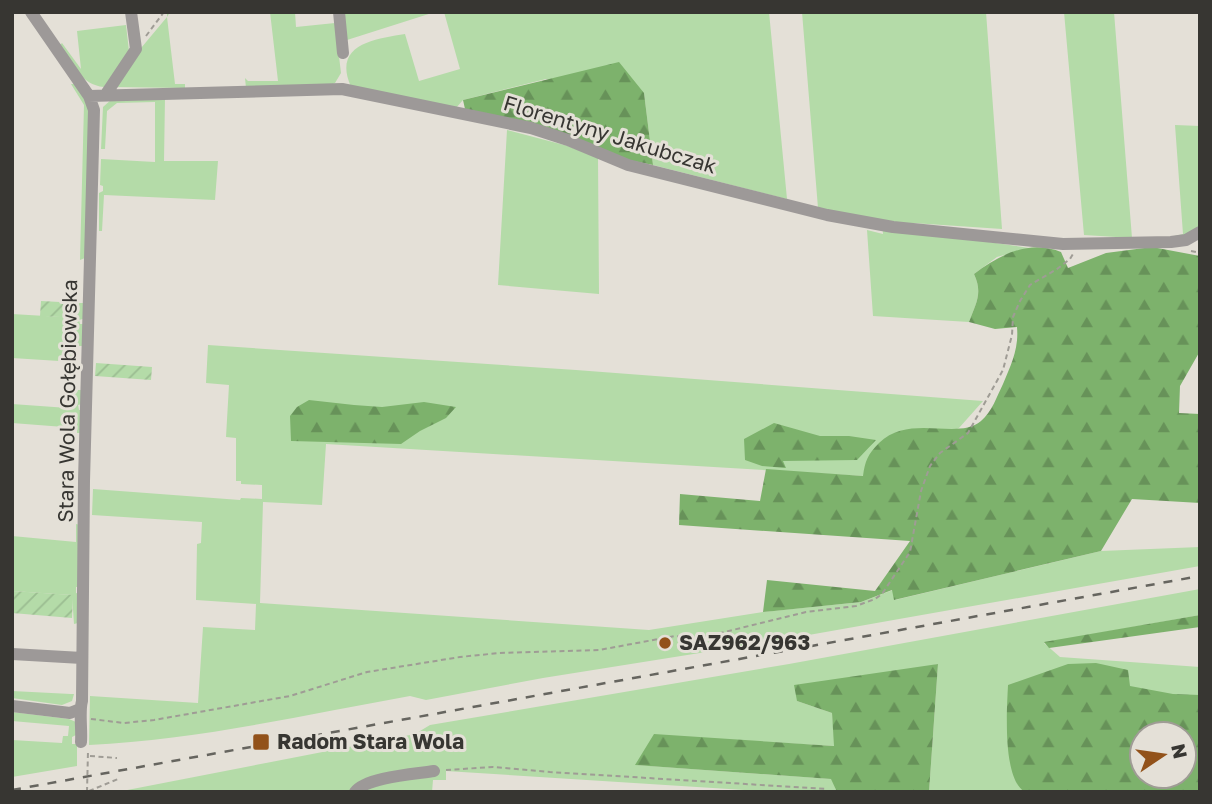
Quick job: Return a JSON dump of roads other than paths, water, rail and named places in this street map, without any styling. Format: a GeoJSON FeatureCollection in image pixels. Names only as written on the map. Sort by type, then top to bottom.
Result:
{"type":"FeatureCollection","features":[{"type":"Feature","properties":{"kind":"street"},"geometry":{"type":"LineString","coordinates":[[31,12],[89,96]]}},
{"type":"Feature","properties":{"kind":"street"},"geometry":{"type":"LineString","coordinates":[[106,94],[136,49],[131,12]]}},
{"type":"Feature","properties":{"kind":"street"},"geometry":{"type":"LineString","coordinates":[[339,12],[343,52]]}},
{"type":"Feature","properties":{"kind":"street","name":"Florentyny Jakubczak"},"geometry":{"type":"LineString","coordinates":[[89,96],[342,89],[531,128],[628,165],[827,215],[893,227],[1078,244],[1171,242],[1186,240],[1200,232]]}},
{"type":"Feature","properties":{"kind":"street","name":"Stara Wola Gołębiowska"},"geometry":{"type":"LineString","coordinates":[[81,742],[84,714],[84,481],[94,124],[94,110],[89,96]]}},
{"type":"Feature","properties":{"kind":"street"},"geometry":{"type":"LineString","coordinates":[[12,653],[82,658]]}},
{"type":"Feature","properties":{"kind":"street"},"geometry":{"type":"LineString","coordinates":[[12,706],[84,714]]}},
{"type":"Feature","properties":{"kind":"street"},"geometry":{"type":"LineString","coordinates":[[355,792],[362,785],[375,781],[434,771]]}},
{"type":"Feature","properties":{"kind":"railway"},"geometry":{"type":"LineString","coordinates":[[12,790],[1200,576]]}},
{"type":"Feature","properties":{"kind":"place","name":"SAZ962/963"},"geometry":{"type":"Point","coordinates":[665,643]}},
{"type":"Feature","properties":{"kind":"place","name":"Radom Stara Wola"},"geometry":{"type":"Point","coordinates":[261,742]}}]}
